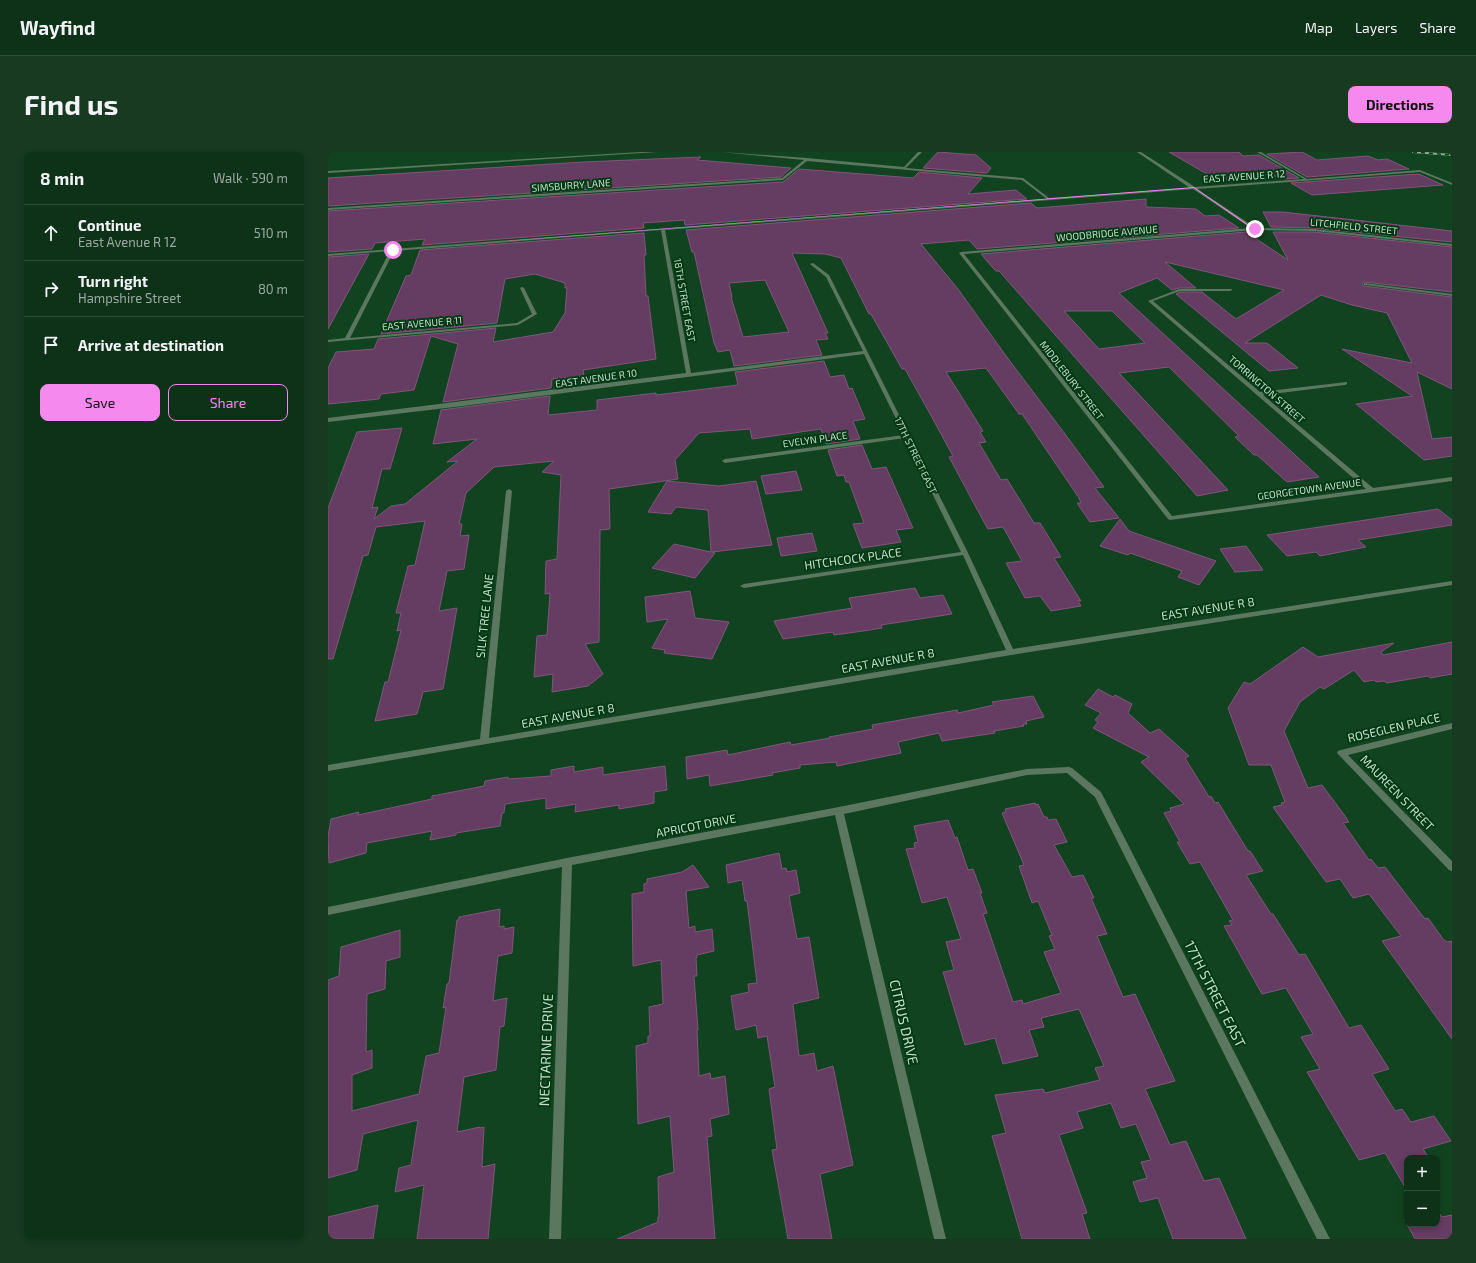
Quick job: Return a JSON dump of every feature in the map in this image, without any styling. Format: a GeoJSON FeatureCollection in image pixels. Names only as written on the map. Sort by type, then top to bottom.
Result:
{"type":"FeatureCollection","features":[{"type":"Feature","properties":{"kind":"street"},"geometry":{"type":"LineString","coordinates":[[328,172],[656,152]]}},
{"type":"Feature","properties":{"kind":"street"},"geometry":{"type":"LineString","coordinates":[[724,152],[750,153],[1023,179],[1048,198]]}},
{"type":"Feature","properties":{"kind":"street"},"geometry":{"type":"LineString","coordinates":[[905,168],[920,152]]}},
{"type":"Feature","properties":{"kind":"street"},"geometry":{"type":"LineString","coordinates":[[1139,152],[1194,187],[1255,229]]}},
{"type":"Feature","properties":{"kind":"street"},"geometry":{"type":"LineString","coordinates":[[1259,152],[1306,179]]}},
{"type":"Feature","properties":{"kind":"street","name":"SIMSBURRY LANE"},"geometry":{"type":"LineString","coordinates":[[328,210],[783,179],[807,159]]}},
{"type":"Feature","properties":{"kind":"street","name":"EAST AVENUE R 12"},"geometry":{"type":"LineString","coordinates":[[328,255],[1048,198],[1420,171],[1452,184]]}},
{"type":"Feature","properties":{"kind":"street","name":"18TH STREET EAST"},"geometry":{"type":"LineString","coordinates":[[663,229],[689,374]]}},
{"type":"Feature","properties":{"kind":"street","name":"LITCHFIELD STREET"},"geometry":{"type":"LineString","coordinates":[[1255,229],[1314,230],[1452,245]]}},
{"type":"Feature","properties":{"kind":"street","name":"WOODBRIDGE AVENUE"},"geometry":{"type":"LineString","coordinates":[[960,253],[1255,229]]}},
{"type":"Feature","properties":{"kind":"street"},"geometry":{"type":"LineString","coordinates":[[347,339],[393,250]]}},
{"type":"Feature","properties":{"kind":"street","name":"MIDDLEBURY STREET"},"geometry":{"type":"LineString","coordinates":[[960,253],[1170,518]]}},
{"type":"Feature","properties":{"kind":"street","name":"17TH STREET EAST"},"geometry":{"type":"LineString","coordinates":[[812,264],[828,276],[965,553],[1011,652]]}},
{"type":"Feature","properties":{"kind":"street"},"geometry":{"type":"LineString","coordinates":[[1366,284],[1452,295]]}},
{"type":"Feature","properties":{"kind":"street","name":"EAST AVENUE R 11"},"geometry":{"type":"LineString","coordinates":[[328,341],[518,324],[535,314],[522,288]]}},
{"type":"Feature","properties":{"kind":"street","name":"TORRINGTON STREET"},"geometry":{"type":"LineString","coordinates":[[1230,290],[1179,290],[1150,301],[1371,490]]}},
{"type":"Feature","properties":{"kind":"street","name":"EAST AVENUE R 10"},"geometry":{"type":"LineString","coordinates":[[328,421],[866,352]]}},
{"type":"Feature","properties":{"kind":"street"},"geometry":{"type":"LineString","coordinates":[[1260,394],[1345,383]]}},
{"type":"Feature","properties":{"kind":"street","name":"EVELYN PLACE"},"geometry":{"type":"LineString","coordinates":[[725,460],[906,436]]}},
{"type":"Feature","properties":{"kind":"street","name":"GEORGETOWN AVENUE"},"geometry":{"type":"LineString","coordinates":[[1170,518],[1452,479]]}},
{"type":"Feature","properties":{"kind":"street","name":"SILK TREE LANE"},"geometry":{"type":"LineString","coordinates":[[484,742],[509,491]]}},
{"type":"Feature","properties":{"kind":"street","name":"HITCHCOCK PLACE"},"geometry":{"type":"LineString","coordinates":[[744,586],[965,553]]}},
{"type":"Feature","properties":{"kind":"street","name":"EAST AVENUE R 8"},"geometry":{"type":"LineString","coordinates":[[328,768],[1011,652],[1452,583]]}},
{"type":"Feature","properties":{"kind":"street","name":"ROSEGLEN PLACE"},"geometry":{"type":"LineString","coordinates":[[1341,752],[1452,726]]}},
{"type":"Feature","properties":{"kind":"street","name":"MAUREEN STREET"},"geometry":{"type":"LineString","coordinates":[[1341,752],[1452,867]]}},
{"type":"Feature","properties":{"kind":"street","name":"17TH STREET EAST"},"geometry":{"type":"LineString","coordinates":[[1069,770],[1098,795],[1324,1239]]}},
{"type":"Feature","properties":{"kind":"street","name":"APRICOT DRIVE"},"geometry":{"type":"LineString","coordinates":[[328,911],[566,862],[839,811],[1027,772],[1069,770]]}},
{"type":"Feature","properties":{"kind":"street","name":"CITRUS DRIVE"},"geometry":{"type":"LineString","coordinates":[[839,811],[940,1239]]}},
{"type":"Feature","properties":{"kind":"street","name":"NECTARINE DRIVE"},"geometry":{"type":"LineString","coordinates":[[555,1239],[566,862]]}},
{"type":"Feature","properties":{"kind":"building"},"geometry":{"type":"Polygon","coordinates":[[[938,152],[976,155],[991,168],[987,173],[923,168],[938,152]]]}},
{"type":"Feature","properties":{"kind":"building"},"geometry":{"type":"Polygon","coordinates":[[[1169,152],[1239,152],[1243,156],[1259,155],[1299,178],[1283,179],[1278,176],[1219,181],[1169,152]]]}},
{"type":"Feature","properties":{"kind":"building"},"geometry":{"type":"Polygon","coordinates":[[[1302,152],[1317,160],[1368,156],[1378,160],[1387,159],[1409,169],[1307,177],[1267,154],[1302,152]]]}},
{"type":"Feature","properties":{"kind":"building"},"geometry":{"type":"Polygon","coordinates":[[[701,157],[697,160],[791,168],[781,177],[328,206],[328,178],[583,162],[701,157]]]}},
{"type":"Feature","properties":{"kind":"building"},"geometry":{"type":"Polygon","coordinates":[[[799,169],[913,178],[919,172],[982,178],[968,194],[1016,190],[1027,199],[685,225],[684,220],[643,223],[644,228],[422,245],[425,239],[375,243],[372,249],[328,252],[328,211],[783,182],[799,169]]]}},
{"type":"Feature","properties":{"kind":"building"},"geometry":{"type":"Polygon","coordinates":[[[1419,174],[1443,185],[1312,195],[1291,183],[1419,174]]]}},
{"type":"Feature","properties":{"kind":"building"},"geometry":{"type":"Polygon","coordinates":[[[1146,199],[1146,207],[1196,209],[1205,216],[1219,215],[1239,228],[977,249],[969,240],[921,244],[958,289],[1104,487],[1095,488],[1119,518],[1090,522],[1077,503],[1081,503],[1079,498],[1022,414],[1019,414],[986,368],[946,372],[983,431],[980,432],[986,442],[979,443],[1001,480],[1007,479],[1034,523],[1040,523],[1061,557],[1054,558],[1081,601],[1078,601],[1081,606],[1051,611],[1040,596],[1025,598],[1006,563],[1022,561],[1003,527],[988,529],[985,524],[949,457],[953,456],[905,369],[902,369],[871,314],[869,314],[841,258],[825,254],[792,253],[828,333],[825,333],[828,339],[816,340],[822,355],[734,366],[730,350],[718,352],[714,343],[694,252],[692,252],[686,230],[1031,203],[1037,208],[1146,199]],[[765,280],[729,283],[731,297],[743,337],[789,332],[765,280]]]}},
{"type":"Feature","properties":{"kind":"building"},"geometry":{"type":"Polygon","coordinates":[[[1263,212],[1283,212],[1452,231],[1452,242],[1314,228],[1271,227],[1263,212]]]}},
{"type":"Feature","properties":{"kind":"building"},"geometry":{"type":"Polygon","coordinates":[[[1246,232],[1288,260],[1273,232],[1314,232],[1452,247],[1452,292],[1362,283],[1364,286],[1452,297],[1452,389],[1417,372],[1432,439],[1452,437],[1452,456],[1424,460],[1356,404],[1412,396],[1342,349],[1412,363],[1387,313],[1352,305],[1321,295],[1245,343],[1267,343],[1298,368],[1269,371],[1176,294],[1180,292],[1202,292],[1236,319],[1284,290],[1165,262],[1196,288],[1179,288],[1172,290],[1157,278],[1119,293],[1319,477],[1287,482],[1235,437],[1239,436],[1169,367],[1119,373],[1228,490],[1197,496],[999,271],[996,271],[981,254],[1246,232]],[[1064,311],[1099,349],[1145,343],[1112,311],[1064,311]]]}},
{"type":"Feature","properties":{"kind":"building"},"geometry":{"type":"Polygon","coordinates":[[[644,233],[646,255],[644,255],[646,296],[648,296],[656,359],[583,370],[584,376],[552,379],[551,388],[443,402],[458,344],[431,336],[414,390],[381,394],[379,399],[328,404],[328,368],[336,352],[374,349],[378,339],[496,328],[493,342],[553,332],[565,313],[567,288],[565,288],[565,283],[535,274],[505,279],[497,323],[381,334],[406,276],[411,275],[420,250],[644,233]]]}},
{"type":"Feature","properties":{"kind":"building"},"geometry":{"type":"Polygon","coordinates":[[[369,254],[358,274],[328,329],[328,257],[369,254]]]}},
{"type":"Feature","properties":{"kind":"building"},"geometry":{"type":"Polygon","coordinates":[[[824,361],[830,377],[844,375],[849,389],[852,388],[865,419],[853,421],[860,439],[826,444],[821,429],[752,439],[750,429],[699,433],[675,460],[678,479],[609,489],[610,529],[600,530],[599,642],[585,644],[603,674],[588,686],[552,692],[553,674],[534,677],[537,636],[547,635],[550,593],[545,594],[546,561],[557,559],[561,475],[542,472],[554,461],[494,467],[466,493],[459,524],[462,524],[460,536],[469,535],[464,569],[447,571],[439,611],[457,608],[443,689],[423,692],[417,714],[375,721],[385,682],[388,682],[401,630],[397,631],[401,613],[396,613],[408,566],[415,565],[425,521],[376,527],[368,555],[363,556],[333,659],[328,659],[328,508],[357,432],[402,428],[390,469],[382,469],[372,508],[378,507],[374,519],[391,506],[405,504],[458,461],[447,462],[477,439],[433,444],[441,410],[550,396],[548,415],[597,410],[597,400],[656,393],[656,395],[738,385],[735,372],[824,361]]]}},
{"type":"Feature","properties":{"kind":"building"},"geometry":{"type":"Polygon","coordinates":[[[862,445],[872,469],[886,467],[913,528],[896,530],[901,542],[862,548],[853,524],[864,523],[849,482],[846,482],[844,475],[837,476],[828,450],[862,445]]]}},
{"type":"Feature","properties":{"kind":"building"},"geometry":{"type":"Polygon","coordinates":[[[796,471],[802,490],[766,494],[761,476],[796,471]]]}},
{"type":"Feature","properties":{"kind":"building"},"geometry":{"type":"Polygon","coordinates":[[[667,481],[719,486],[756,481],[772,545],[712,552],[715,553],[695,578],[652,568],[674,544],[711,552],[708,510],[676,507],[671,514],[648,512],[667,481]]]}},
{"type":"Feature","properties":{"kind":"building"},"geometry":{"type":"Polygon","coordinates":[[[1438,509],[1452,520],[1452,525],[1358,540],[1366,547],[1320,556],[1316,552],[1287,556],[1267,535],[1438,509]]]}},
{"type":"Feature","properties":{"kind":"building"},"geometry":{"type":"Polygon","coordinates":[[[1120,519],[1129,531],[1216,561],[1199,585],[1178,577],[1182,571],[1130,553],[1128,555],[1100,546],[1120,519]]]}},
{"type":"Feature","properties":{"kind":"building"},"geometry":{"type":"Polygon","coordinates":[[[812,533],[817,551],[781,556],[777,538],[812,533]]]}},
{"type":"Feature","properties":{"kind":"building"},"geometry":{"type":"Polygon","coordinates":[[[1246,546],[1263,570],[1235,572],[1220,549],[1246,546]]]}},
{"type":"Feature","properties":{"kind":"building"},"geometry":{"type":"Polygon","coordinates":[[[915,588],[920,598],[943,595],[952,614],[881,625],[882,628],[863,631],[834,635],[833,632],[783,639],[774,621],[852,608],[849,598],[915,588]]]}},
{"type":"Feature","properties":{"kind":"building"},"geometry":{"type":"Polygon","coordinates":[[[690,591],[695,618],[729,622],[712,659],[664,653],[665,650],[652,648],[668,619],[647,622],[645,597],[690,591]]]}},
{"type":"Feature","properties":{"kind":"building"},"geometry":{"type":"Polygon","coordinates":[[[1452,642],[1452,674],[1430,678],[1428,676],[1387,683],[1384,681],[1376,682],[1374,680],[1364,682],[1354,670],[1324,689],[1320,687],[1300,702],[1284,731],[1308,788],[1322,785],[1349,822],[1343,823],[1369,860],[1371,859],[1378,868],[1385,867],[1425,919],[1428,918],[1443,939],[1447,942],[1452,941],[1452,1039],[1382,941],[1401,936],[1369,894],[1353,898],[1340,879],[1326,882],[1273,807],[1282,805],[1281,803],[1285,802],[1271,765],[1249,765],[1228,708],[1244,682],[1250,684],[1303,647],[1318,657],[1394,643],[1381,652],[1383,655],[1452,642]]]}},
{"type":"Feature","properties":{"kind":"building"},"geometry":{"type":"Polygon","coordinates":[[[1098,689],[1113,697],[1115,695],[1132,704],[1128,713],[1150,733],[1159,729],[1189,756],[1185,758],[1209,797],[1211,796],[1215,803],[1218,802],[1248,851],[1250,851],[1263,871],[1246,875],[1299,955],[1305,954],[1349,1028],[1361,1025],[1389,1069],[1372,1074],[1395,1111],[1402,1109],[1411,1122],[1434,1116],[1451,1141],[1423,1149],[1427,1155],[1404,1155],[1404,1185],[1385,1153],[1359,1160],[1307,1072],[1320,1069],[1301,1037],[1313,1034],[1286,988],[1262,994],[1224,926],[1232,925],[1229,921],[1233,920],[1200,862],[1190,864],[1177,842],[1180,842],[1164,813],[1171,811],[1170,808],[1184,804],[1141,762],[1149,757],[1093,728],[1098,722],[1095,720],[1101,713],[1085,705],[1098,689]]]}},
{"type":"Feature","properties":{"kind":"building"},"geometry":{"type":"Polygon","coordinates":[[[1033,696],[1044,717],[1026,721],[1027,724],[1023,724],[1024,726],[994,731],[995,733],[942,741],[939,733],[898,742],[901,753],[837,766],[836,762],[800,765],[800,768],[772,773],[773,775],[710,786],[709,775],[687,779],[686,757],[727,750],[728,755],[790,742],[791,745],[873,729],[872,725],[957,710],[958,713],[994,705],[992,702],[1033,696]]]}},
{"type":"Feature","properties":{"kind":"building"},"geometry":{"type":"Polygon","coordinates":[[[574,766],[574,772],[603,767],[603,775],[665,766],[667,790],[654,792],[654,803],[619,809],[619,805],[575,812],[576,804],[546,809],[546,798],[505,804],[500,826],[456,833],[456,835],[430,840],[432,831],[367,843],[366,853],[329,863],[328,837],[331,819],[359,812],[358,815],[432,799],[432,796],[484,786],[485,781],[508,777],[508,779],[551,776],[551,770],[574,766]]]}},
{"type":"Feature","properties":{"kind":"building"},"geometry":{"type":"Polygon","coordinates":[[[1035,803],[1036,805],[1038,804],[1044,817],[1047,817],[1048,820],[1056,819],[1067,842],[1054,845],[1072,877],[1083,875],[1094,898],[1091,898],[1107,934],[1097,936],[1123,997],[1135,994],[1175,1081],[1145,1089],[1170,1145],[1186,1141],[1204,1181],[1219,1178],[1246,1239],[1173,1239],[1158,1198],[1140,1202],[1133,1182],[1147,1178],[1141,1162],[1151,1160],[1136,1124],[1121,1128],[1111,1103],[1077,1112],[1083,1128],[1059,1135],[1087,1213],[1082,1214],[1090,1239],[1022,1239],[992,1136],[1006,1133],[995,1095],[1043,1089],[1045,1093],[1100,1080],[1095,1068],[1104,1066],[1079,1009],[1041,1018],[1044,1027],[1029,1030],[1038,1056],[1003,1064],[995,1038],[965,1045],[943,972],[954,970],[946,942],[961,939],[947,897],[922,903],[906,849],[915,848],[914,843],[918,842],[914,826],[948,820],[955,838],[957,837],[968,870],[973,869],[982,893],[980,893],[987,913],[983,914],[1013,1002],[1022,1000],[1023,1004],[1061,993],[1044,952],[1055,949],[1049,936],[1052,935],[1038,901],[1032,903],[1019,866],[1024,865],[1002,813],[1006,812],[1005,809],[1035,803]]]}},
{"type":"Feature","properties":{"kind":"building"},"geometry":{"type":"Polygon","coordinates":[[[779,853],[782,869],[786,868],[787,872],[796,870],[800,893],[789,896],[797,939],[809,937],[819,998],[793,1004],[799,1056],[814,1053],[817,1071],[833,1066],[853,1165],[820,1174],[832,1239],[788,1239],[772,1150],[777,1149],[769,1089],[775,1087],[767,1036],[758,1038],[756,1025],[736,1030],[731,996],[749,992],[748,984],[757,983],[747,901],[745,901],[742,880],[728,883],[726,865],[779,853]]]}},
{"type":"Feature","properties":{"kind":"building"},"geometry":{"type":"Polygon","coordinates":[[[693,865],[709,887],[686,891],[689,928],[695,926],[695,932],[712,929],[714,951],[697,955],[696,958],[697,976],[694,976],[698,1030],[699,1076],[710,1073],[711,1079],[725,1076],[729,1114],[710,1119],[712,1136],[707,1137],[715,1239],[617,1239],[658,1222],[658,1177],[674,1172],[670,1116],[638,1124],[636,1046],[648,1043],[648,1036],[650,1036],[649,1007],[663,1004],[661,960],[633,966],[632,894],[644,892],[644,884],[647,883],[647,879],[682,872],[693,865]]]}},
{"type":"Feature","properties":{"kind":"building"},"geometry":{"type":"Polygon","coordinates":[[[500,909],[499,927],[504,926],[504,929],[514,927],[512,953],[498,956],[493,1001],[507,998],[504,1026],[500,1027],[496,1070],[464,1077],[457,1132],[484,1127],[482,1167],[495,1164],[488,1239],[417,1239],[424,1185],[395,1192],[399,1168],[411,1165],[418,1120],[363,1134],[357,1170],[328,1178],[328,980],[339,976],[341,947],[400,930],[400,957],[386,961],[385,989],[367,994],[366,1052],[372,1050],[372,1068],[352,1075],[352,1111],[419,1094],[426,1056],[439,1053],[446,1007],[443,1008],[447,984],[449,983],[457,920],[459,920],[459,917],[500,909]]]}},
{"type":"Feature","properties":{"kind":"building"},"geometry":{"type":"Polygon","coordinates":[[[378,1205],[373,1239],[328,1239],[328,1217],[378,1205]]]}},
{"type":"Feature","properties":{"kind":"building"},"geometry":{"type":"Polygon","coordinates":[[[1440,1214],[1442,1217],[1452,1215],[1452,1239],[1415,1239],[1408,1227],[1440,1227],[1440,1214]]]}},
{"type":"Feature","properties":{"kind":"railway"},"geometry":{"type":"LineString","coordinates":[[1413,152],[1452,155]]}},
{"type":"Feature","properties":{"kind":"route"},"geometry":{"type":"LineString","coordinates":[[393,250],[1194,187],[1255,229]]}}]}
